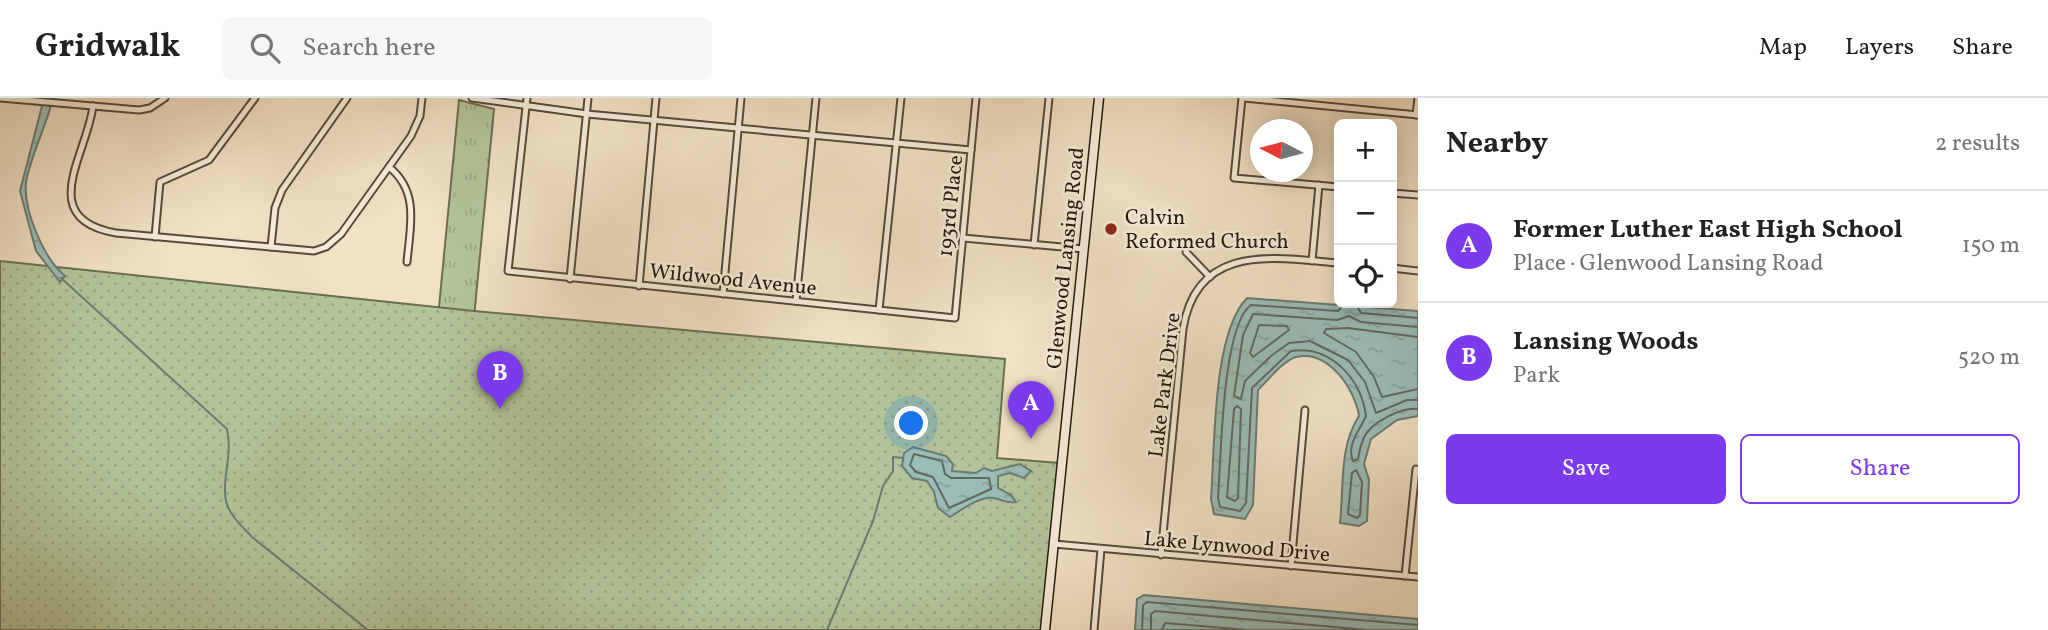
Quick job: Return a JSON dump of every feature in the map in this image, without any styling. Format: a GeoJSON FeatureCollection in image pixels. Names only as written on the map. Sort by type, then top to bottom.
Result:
{"type":"FeatureCollection","features":[{"type":"Feature","properties":{"kind":"main road","name":"Glenwood Lansing Road"},"geometry":{"type":"LineString","coordinates":[[1045,630],[1099,98]]}},
{"type":"Feature","properties":{"kind":"street"},"geometry":{"type":"LineString","coordinates":[[0,98],[139,110],[163,101]]}},
{"type":"Feature","properties":{"kind":"street"},"geometry":{"type":"LineString","coordinates":[[155,237],[160,182],[209,160],[255,98]]}},
{"type":"Feature","properties":{"kind":"street"},"geometry":{"type":"LineString","coordinates":[[271,247],[275,208],[282,190],[347,98]]}},
{"type":"Feature","properties":{"kind":"street"},"geometry":{"type":"LineString","coordinates":[[93,106],[90,130],[71,178],[70,194],[76,212],[85,223],[101,230],[155,237],[314,251],[337,239],[415,129],[422,98]]}},
{"type":"Feature","properties":{"kind":"street"},"geometry":{"type":"LineString","coordinates":[[472,98],[587,114],[971,150]]}},
{"type":"Feature","properties":{"kind":"street"},"geometry":{"type":"LineString","coordinates":[[526,107],[527,98]]}},
{"type":"Feature","properties":{"kind":"street"},"geometry":{"type":"LineString","coordinates":[[570,279],[588,98]]}},
{"type":"Feature","properties":{"kind":"street"},"geometry":{"type":"LineString","coordinates":[[639,286],[656,98]]}},
{"type":"Feature","properties":{"kind":"street"},"geometry":{"type":"LineString","coordinates":[[723,294],[741,98]]}},
{"type":"Feature","properties":{"kind":"street"},"geometry":{"type":"LineString","coordinates":[[796,301],[816,98]]}},
{"type":"Feature","properties":{"kind":"street"},"geometry":{"type":"LineString","coordinates":[[879,310],[901,98]]}},
{"type":"Feature","properties":{"kind":"street","name":"193rd Place"},"geometry":{"type":"LineString","coordinates":[[955,318],[976,98]]}},
{"type":"Feature","properties":{"kind":"street"},"geometry":{"type":"LineString","coordinates":[[1034,245],[1049,98]]}},
{"type":"Feature","properties":{"kind":"street"},"geometry":{"type":"LineString","coordinates":[[1334,186],[1234,178],[1243,98],[1417,115],[1418,98]]}},
{"type":"Feature","properties":{"kind":"street","name":"Wildwood Avenue"},"geometry":{"type":"LineString","coordinates":[[526,107],[509,271],[955,318]]}},
{"type":"Feature","properties":{"kind":"street"},"geometry":{"type":"LineString","coordinates":[[388,167],[403,180],[410,196],[407,262]]}},
{"type":"Feature","properties":{"kind":"street"},"geometry":{"type":"LineString","coordinates":[[1312,261],[1319,185]]}},
{"type":"Feature","properties":{"kind":"street"},"geometry":{"type":"LineString","coordinates":[[1397,193],[1418,195]]}},
{"type":"Feature","properties":{"kind":"street"},"geometry":{"type":"LineString","coordinates":[[963,237],[1084,250]]}},
{"type":"Feature","properties":{"kind":"street"},"geometry":{"type":"LineString","coordinates":[[1186,252],[1210,277]]}},
{"type":"Feature","properties":{"kind":"street","name":"Lake Park Drive"},"geometry":{"type":"LineString","coordinates":[[1160,555],[1183,329],[1194,295],[1210,277],[1226,266],[1249,258],[1334,263]]}},
{"type":"Feature","properties":{"kind":"street"},"geometry":{"type":"LineString","coordinates":[[1397,269],[1418,271]]}},
{"type":"Feature","properties":{"kind":"street"},"geometry":{"type":"LineString","coordinates":[[1291,566],[1305,410]]}},
{"type":"Feature","properties":{"kind":"street"},"geometry":{"type":"LineString","coordinates":[[1405,576],[1416,469]]}},
{"type":"Feature","properties":{"kind":"street","name":"Lake Lynwood Drive"},"geometry":{"type":"LineString","coordinates":[[1054,544],[1418,578]]}},
{"type":"Feature","properties":{"kind":"street"},"geometry":{"type":"LineString","coordinates":[[1094,630],[1101,550]]}},
{"type":"Feature","properties":{"kind":"green space"},"geometry":{"type":"Polygon","coordinates":[[[459,100],[494,109],[473,328],[444,320],[439,307],[459,100]]]}},
{"type":"Feature","properties":{"kind":"green space"},"geometry":{"type":"Polygon","coordinates":[[[0,261],[474,311],[1005,359],[997,458],[1059,463],[1041,630],[0,630],[0,261]]]}},
{"type":"Feature","properties":{"kind":"water"},"geometry":{"type":"Polygon","coordinates":[[[44,98],[52,98],[28,174],[26,193],[36,233],[50,258],[65,276],[60,282],[36,251],[20,191],[44,98]]]}},
{"type":"Feature","properties":{"kind":"water"},"geometry":{"type":"Polygon","coordinates":[[[1247,298],[1334,305],[1334,308],[1418,311],[1418,416],[1397,420],[1371,439],[1364,464],[1369,480],[1367,521],[1359,526],[1340,523],[1345,454],[1359,416],[1356,405],[1338,373],[1319,359],[1308,356],[1296,357],[1286,362],[1258,390],[1253,505],[1245,519],[1214,514],[1211,499],[1217,393],[1227,337],[1247,298]]]}},
{"type":"Feature","properties":{"kind":"water"},"geometry":{"type":"Polygon","coordinates":[[[913,447],[946,456],[953,464],[952,471],[976,473],[984,468],[992,471],[1020,464],[1031,471],[1024,478],[1010,473],[998,476],[998,488],[1011,495],[1016,502],[982,499],[950,517],[938,508],[934,492],[927,481],[912,478],[902,466],[904,453],[913,447]]]}},
{"type":"Feature","properties":{"kind":"water"},"geometry":{"type":"Polygon","coordinates":[[[1144,595],[1418,619],[1418,630],[1135,630],[1137,599],[1144,595]]]}},
{"type":"Feature","properties":{"kind":"waterway"},"geometry":{"type":"LineString","coordinates":[[61,278],[227,429],[229,449],[225,493],[230,511],[237,520],[252,537],[368,630]]}},
{"type":"Feature","properties":{"kind":"waterway"},"geometry":{"type":"LineString","coordinates":[[827,630],[873,521],[883,486],[893,471],[893,457],[903,458]]}},
{"type":"Feature","properties":{"kind":"place","name":"Calvin Reformed Church"},"geometry":{"type":"Point","coordinates":[1111,229]}},
{"type":"Feature","properties":{"kind":"place","name":"Lansing Woods"},"geometry":{"type":"Point","coordinates":[500,409]}},
{"type":"Feature","properties":{"kind":"place","name":"Former Luther East High School"},"geometry":{"type":"Point","coordinates":[1031,439]}}]}
